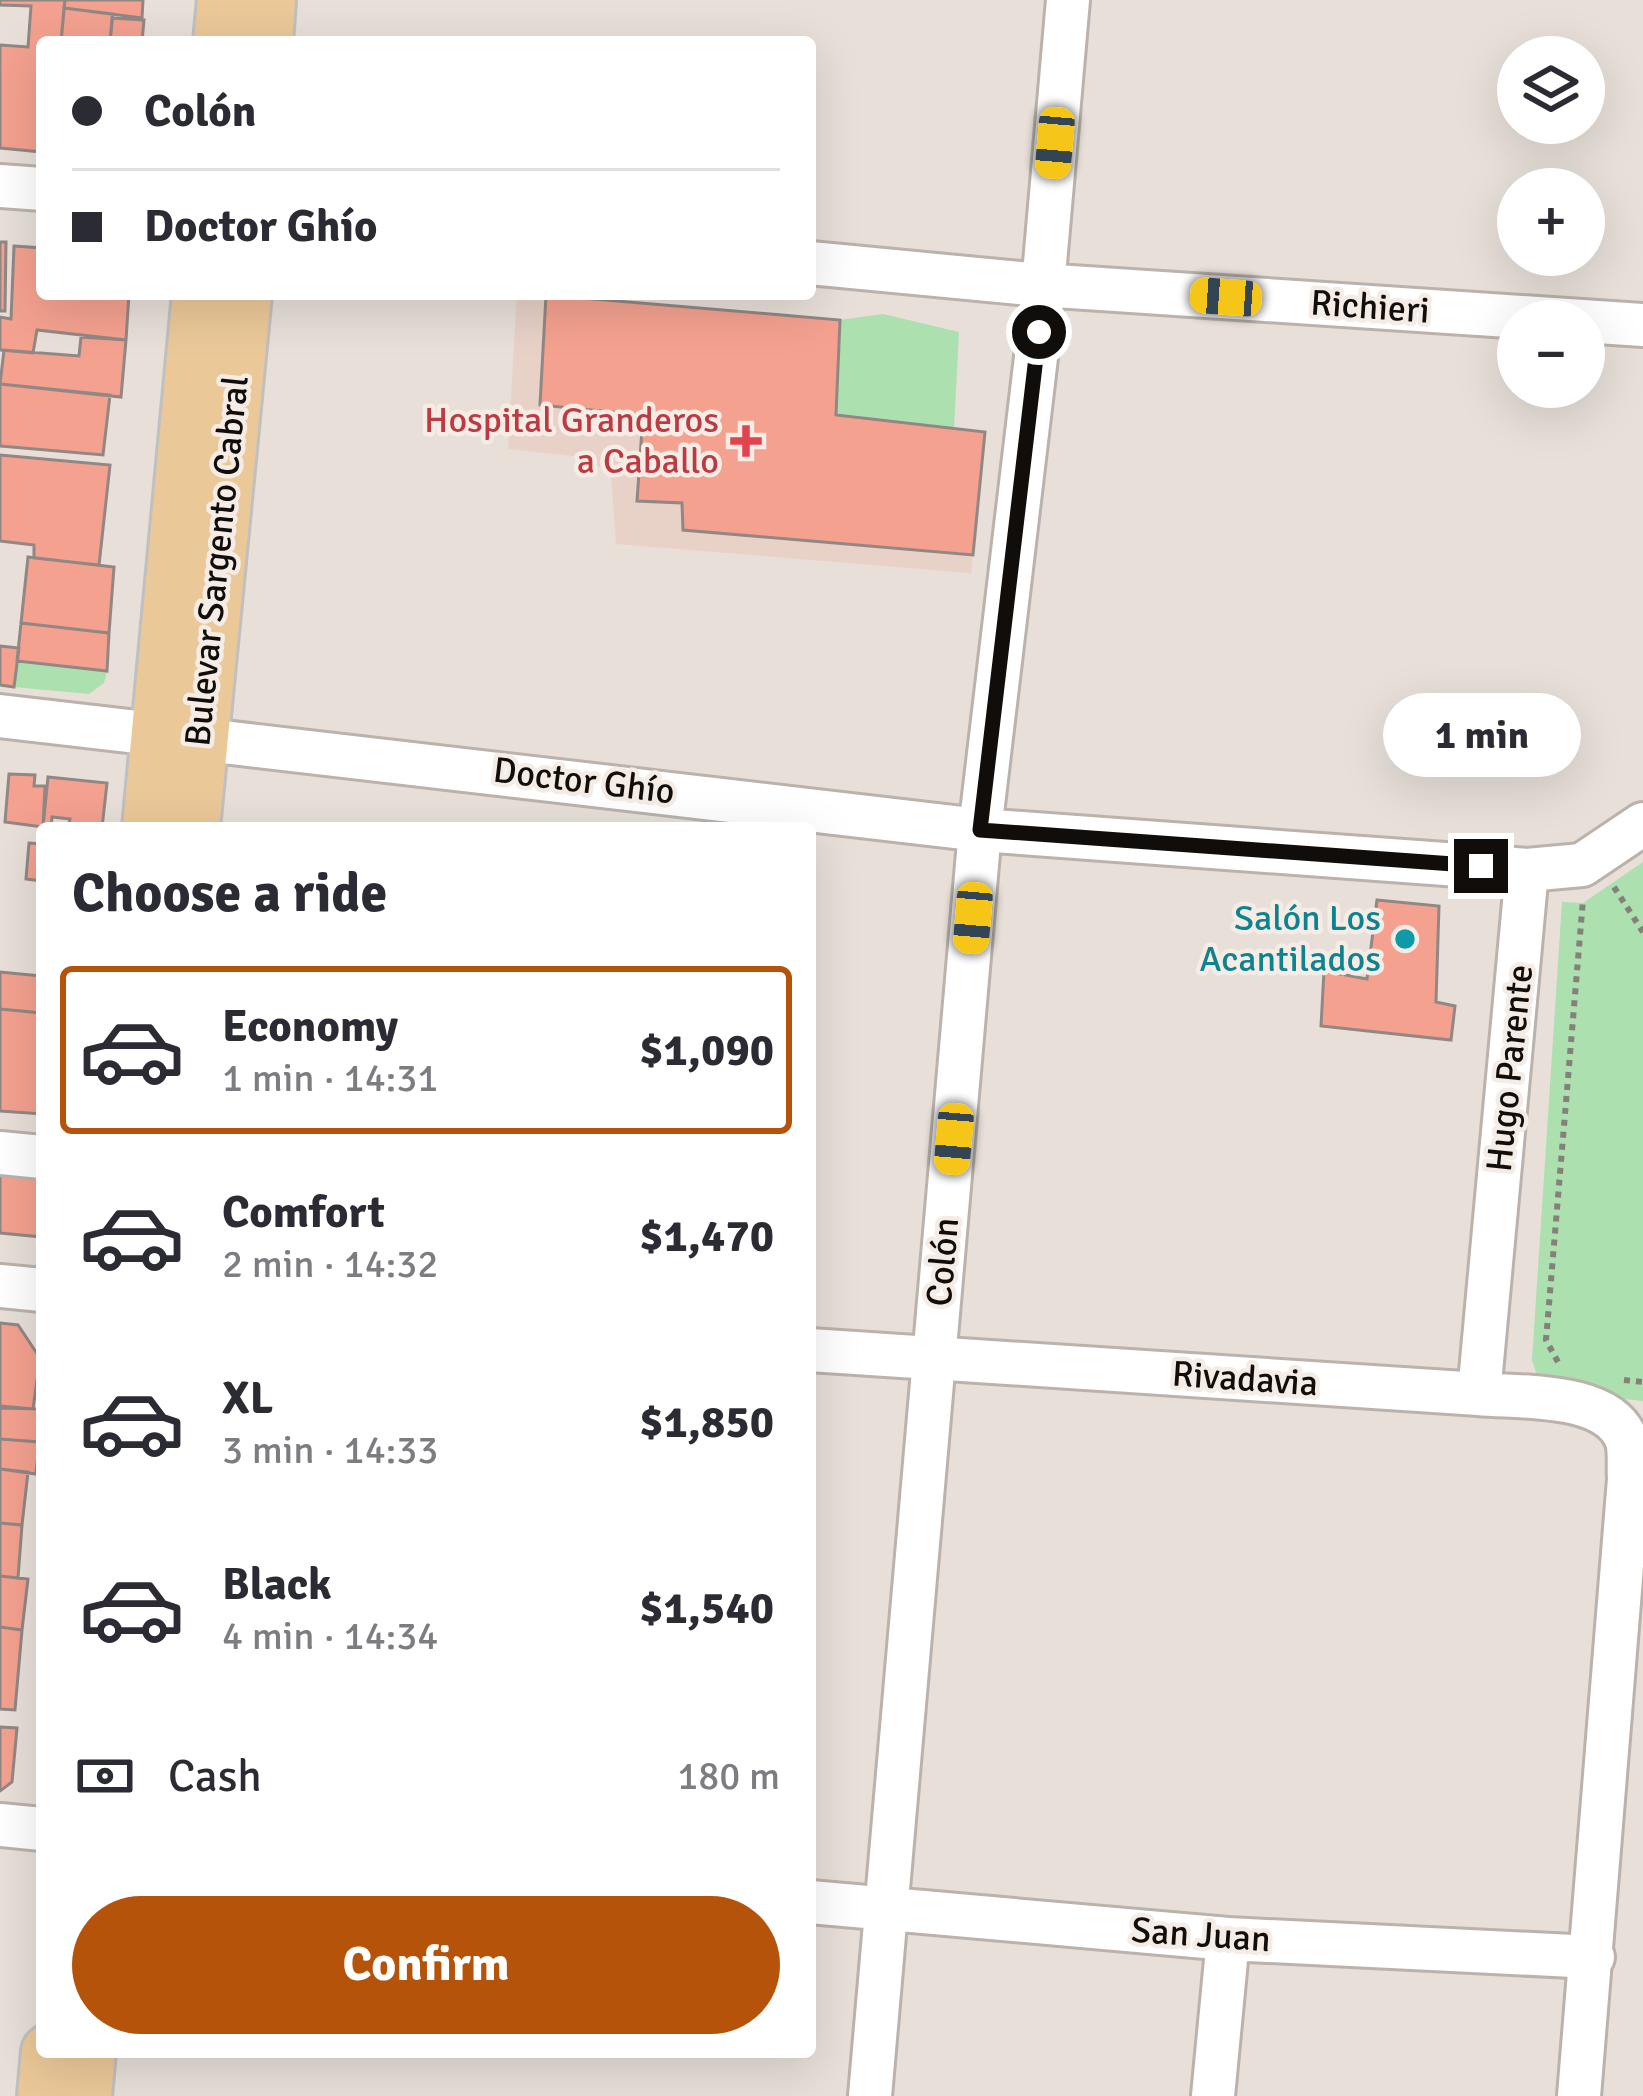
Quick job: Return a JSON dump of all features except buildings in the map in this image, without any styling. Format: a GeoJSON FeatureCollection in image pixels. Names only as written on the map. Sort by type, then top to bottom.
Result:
{"type":"FeatureCollection","features":[{"type":"Feature","properties":{"kind":"main road"},"geometry":{"type":"LineString","coordinates":[[222,36],[225,0]]}},
{"type":"Feature","properties":{"kind":"main road"},"geometry":{"type":"LineString","coordinates":[[265,36],[268,0]]}},
{"type":"Feature","properties":{"kind":"main road","name":"Bulevar Sargento Cabral"},"geometry":{"type":"LineString","coordinates":[[191,822],[180,732],[200,300]]}},
{"type":"Feature","properties":{"kind":"main road","name":"Bulevar Sargento Cabral"},"geometry":{"type":"LineString","coordinates":[[152,822],[180,732],[243,300]]}},
{"type":"Feature","properties":{"kind":"main road"},"geometry":{"type":"LineString","coordinates":[[45,2096],[48,2058]]}},
{"type":"Feature","properties":{"kind":"main road"},"geometry":{"type":"LineString","coordinates":[[84,2096],[87,2058]]}},
{"type":"Feature","properties":{"kind":"street","name":"Colón"},"geometry":{"type":"LineString","coordinates":[[870,2096],[980,830],[1068,0]]}},
{"type":"Feature","properties":{"kind":"street"},"geometry":{"type":"LineString","coordinates":[[0,186],[36,189]]}},
{"type":"Feature","properties":{"kind":"street","name":"Richieri"},"geometry":{"type":"LineString","coordinates":[[816,264],[1041,285],[1643,325]]}},
{"type":"Feature","properties":{"kind":"street","name":"Doctor Ghío"},"geometry":{"type":"LineString","coordinates":[[0,716],[180,732],[980,830],[1527,870]]}},
{"type":"Feature","properties":{"kind":"street"},"geometry":{"type":"LineString","coordinates":[[1527,870],[1582,865],[1643,824]]}},
{"type":"Feature","properties":{"kind":"street","name":"Hugo Parente"},"geometry":{"type":"LineString","coordinates":[[1479,1394],[1527,870]]}},
{"type":"Feature","properties":{"kind":"street"},"geometry":{"type":"LineString","coordinates":[[0,1153],[36,1156]]}},
{"type":"Feature","properties":{"kind":"street"},"geometry":{"type":"LineString","coordinates":[[0,1286],[36,1289]]}},
{"type":"Feature","properties":{"kind":"street","name":"Rivadavia"},"geometry":{"type":"LineString","coordinates":[[816,1350],[1479,1394],[1574,1403],[1609,1416],[1627,1440],[1629,1479],[1593,1957]]}},
{"type":"Feature","properties":{"kind":"street"},"geometry":{"type":"LineString","coordinates":[[0,1825],[36,1828]]}},
{"type":"Feature","properties":{"kind":"street","name":"San Juan"},"geometry":{"type":"LineString","coordinates":[[816,1903],[1228,1939],[1593,1957]]}},
{"type":"Feature","properties":{"kind":"street"},"geometry":{"type":"LineString","coordinates":[[1213,2096],[1228,1939]]}},
{"type":"Feature","properties":{"kind":"street"},"geometry":{"type":"LineString","coordinates":[[1579,2096],[1593,1957]]}},
{"type":"Feature","properties":{"kind":"path"},"geometry":{"type":"LineString","coordinates":[[1564,1373],[1546,1340],[1585,884]]}},
{"type":"Feature","properties":{"kind":"path"},"geometry":{"type":"LineString","coordinates":[[1612,884],[1643,932]]}},
{"type":"Feature","properties":{"kind":"path"},"geometry":{"type":"LineString","coordinates":[[1604,1378],[1643,1382]]}},
{"type":"Feature","properties":{"kind":"shaded area","name":"Hospital Granderos a Caballo"},"geometry":{"type":"Polygon","coordinates":[[[517,300],[592,300],[840,320],[837,415],[985,432],[971,573],[616,544],[611,473],[582,457],[508,449],[517,300]]]}},
{"type":"Feature","properties":{"kind":"green space"},"geometry":{"type":"Polygon","coordinates":[[[883,314],[959,332],[954,428],[836,415],[840,320],[883,314]]]}},
{"type":"Feature","properties":{"kind":"green space"},"geometry":{"type":"Polygon","coordinates":[[[17,661],[107,671],[104,683],[89,694],[14,687],[17,661]]]}},
{"type":"Feature","properties":{"kind":"green space"},"geometry":{"type":"Polygon","coordinates":[[[1643,862],[1643,1401],[1542,1390],[1532,1360],[1562,902],[1583,903],[1643,862]]]}},
{"type":"Feature","properties":{"kind":"place","name":"Hospital Granderos a Caballo"},"geometry":{"type":"Point","coordinates":[746,441]}},
{"type":"Feature","properties":{"kind":"place","name":"Salón Los Acantilados"},"geometry":{"type":"Point","coordinates":[1405,939]}},
{"type":"Feature","properties":{"kind":"route"},"geometry":{"type":"LineString","coordinates":[[1039,332],[980,830],[1481,866]]}}]}
